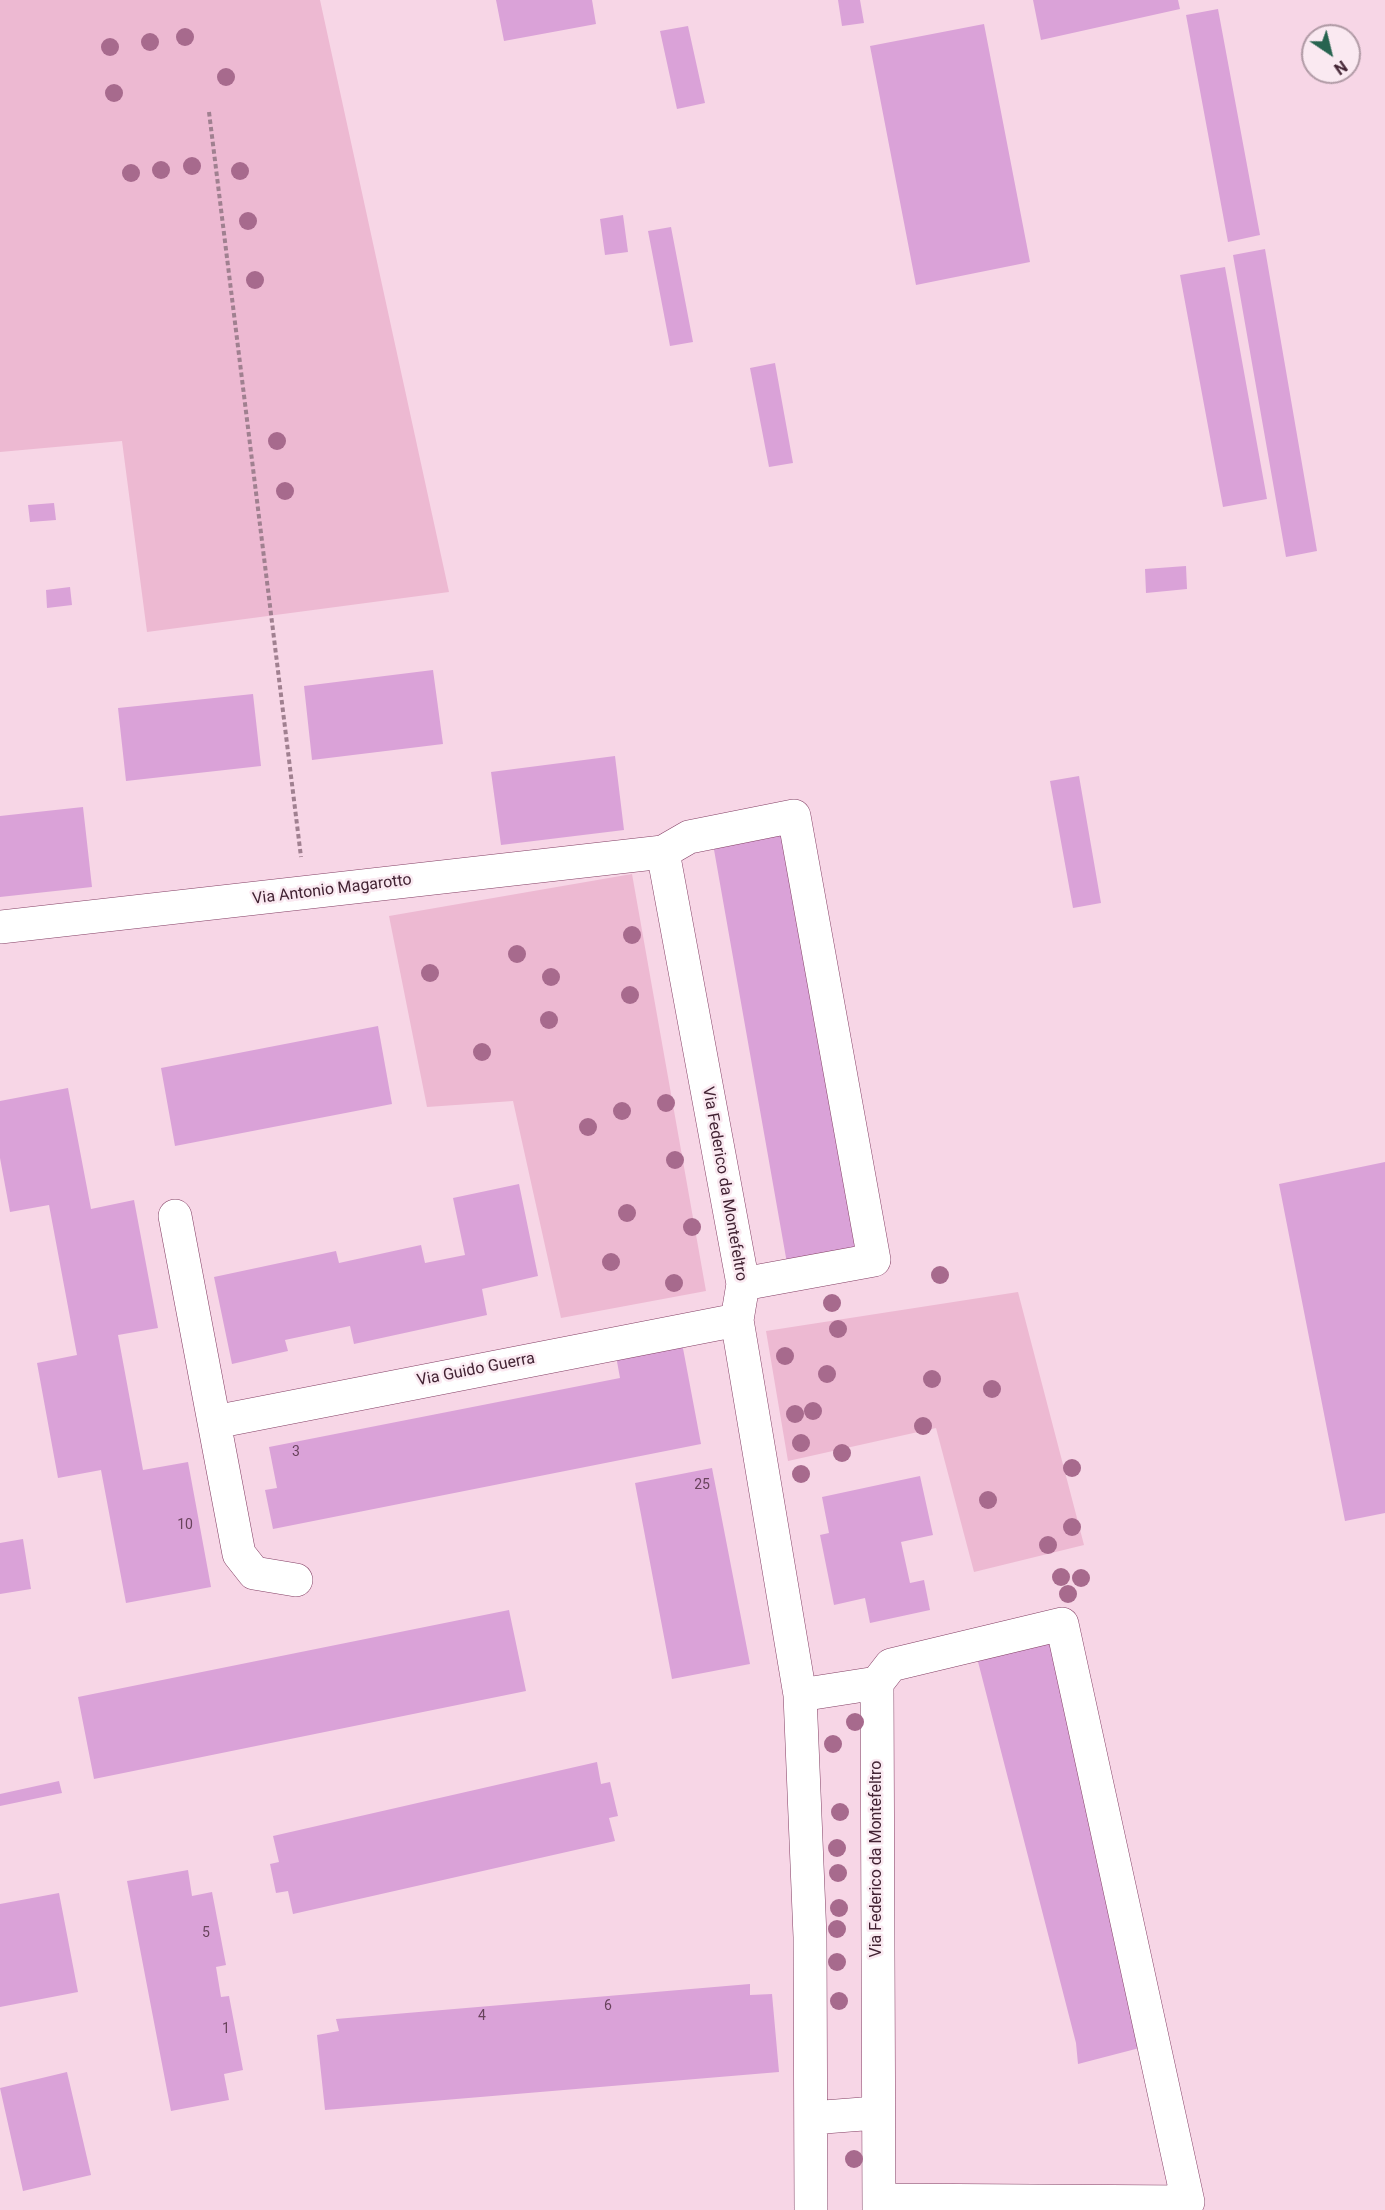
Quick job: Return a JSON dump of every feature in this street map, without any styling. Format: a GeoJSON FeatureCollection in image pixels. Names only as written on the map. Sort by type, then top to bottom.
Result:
{"type":"FeatureCollection","features":[{"type":"Feature","properties":{"kind":"street"},"geometry":{"type":"LineString","coordinates":[[663,852],[689,837],[794,816],[874,1260],[743,1284]]}},
{"type":"Feature","properties":{"kind":"street","name":"Via Antonio Magarotto"},"geometry":{"type":"LineString","coordinates":[[0,927],[663,852]]}},
{"type":"Feature","properties":{"kind":"street","name":"Via Federico da Montefeltro"},"geometry":{"type":"LineString","coordinates":[[663,852],[743,1284],[737,1320],[800,1695],[810,1937],[811,2210]]}},
{"type":"Feature","properties":{"kind":"street"},"geometry":{"type":"LineString","coordinates":[[175,1216],[239,1554],[254,1573],[296,1580]]}},
{"type":"Feature","properties":{"kind":"street","name":"Via Guido Guerra"},"geometry":{"type":"LineString","coordinates":[[215,1422],[737,1320]]}},
{"type":"Feature","properties":{"kind":"street"},"geometry":{"type":"LineString","coordinates":[[800,1695],[877,1683],[891,1665],[1062,1624],[1188,2202],[879,2205]]}},
{"type":"Feature","properties":{"kind":"street","name":"Via Federico da Montefeltro"},"geometry":{"type":"LineString","coordinates":[[877,1683],[876,2113],[879,2205]]}},
{"type":"Feature","properties":{"kind":"street"},"geometry":{"type":"LineString","coordinates":[[811,2118],[876,2113]]}},
{"type":"Feature","properties":{"kind":"path"},"geometry":{"type":"LineString","coordinates":[[209,112],[305,894]]}},
{"type":"Feature","properties":{"kind":"shaded area"},"geometry":{"type":"Polygon","coordinates":[[[0,0],[320,0],[449,592],[147,632],[122,441],[0,452],[0,0]]]}},
{"type":"Feature","properties":{"kind":"shaded area"},"geometry":{"type":"Polygon","coordinates":[[[632,874],[706,1291],[561,1318],[513,1101],[427,1107],[389,916],[632,874]]]}},
{"type":"Feature","properties":{"kind":"shaded area"},"geometry":{"type":"Polygon","coordinates":[[[1018,1292],[1084,1545],[974,1572],[936,1428],[788,1461],[766,1331],[1018,1292]]]}},
{"type":"Feature","properties":{"kind":"building"},"geometry":{"type":"Polygon","coordinates":[[[496,0],[592,0],[596,24],[504,41],[496,0]]]}},
{"type":"Feature","properties":{"kind":"building"},"geometry":{"type":"Polygon","coordinates":[[[838,0],[860,0],[864,23],[842,26],[838,0]]]}},
{"type":"Feature","properties":{"kind":"building"},"geometry":{"type":"Polygon","coordinates":[[[1033,0],[1178,0],[1180,9],[1041,40],[1033,0]]]}},
{"type":"Feature","properties":{"kind":"building"},"geometry":{"type":"Polygon","coordinates":[[[1218,9],[1260,235],[1228,242],[1186,15],[1218,9]]]}},
{"type":"Feature","properties":{"kind":"building"},"geometry":{"type":"Polygon","coordinates":[[[984,24],[1030,262],[916,285],[870,46],[984,24]]]}},
{"type":"Feature","properties":{"kind":"building"},"geometry":{"type":"Polygon","coordinates":[[[688,26],[705,103],[677,109],[660,31],[688,26]]]}},
{"type":"Feature","properties":{"kind":"building"},"geometry":{"type":"Polygon","coordinates":[[[623,215],[628,252],[605,255],[600,219],[623,215]]]}},
{"type":"Feature","properties":{"kind":"building"},"geometry":{"type":"Polygon","coordinates":[[[671,227],[693,342],[670,346],[648,231],[671,227]]]}},
{"type":"Feature","properties":{"kind":"building"},"geometry":{"type":"Polygon","coordinates":[[[1265,249],[1317,551],[1286,557],[1233,255],[1265,249]]]}},
{"type":"Feature","properties":{"kind":"building"},"geometry":{"type":"Polygon","coordinates":[[[1225,267],[1267,499],[1223,507],[1180,275],[1225,267]]]}},
{"type":"Feature","properties":{"kind":"building"},"geometry":{"type":"Polygon","coordinates":[[[775,363],[793,463],[769,467],[750,368],[775,363]]]}},
{"type":"Feature","properties":{"kind":"building"},"geometry":{"type":"Polygon","coordinates":[[[54,503],[56,520],[30,522],[28,505],[54,503]]]}},
{"type":"Feature","properties":{"kind":"building"},"geometry":{"type":"Polygon","coordinates":[[[1186,566],[1187,589],[1146,593],[1145,569],[1186,566]]]}},
{"type":"Feature","properties":{"kind":"building"},"geometry":{"type":"Polygon","coordinates":[[[70,587],[72,605],[47,608],[46,590],[70,587]]]}},
{"type":"Feature","properties":{"kind":"building"},"geometry":{"type":"Polygon","coordinates":[[[433,670],[443,744],[312,760],[304,686],[433,670]]]}},
{"type":"Feature","properties":{"kind":"building"},"geometry":{"type":"Polygon","coordinates":[[[253,694],[261,766],[126,781],[118,708],[253,694]]]}},
{"type":"Feature","properties":{"kind":"building"},"geometry":{"type":"Polygon","coordinates":[[[615,756],[624,830],[501,845],[491,772],[615,756]]]}},
{"type":"Feature","properties":{"kind":"building"},"geometry":{"type":"Polygon","coordinates":[[[1079,776],[1101,903],[1073,908],[1050,781],[1079,776]]]}},
{"type":"Feature","properties":{"kind":"building"},"geometry":{"type":"Polygon","coordinates":[[[83,807],[92,887],[0,897],[0,816],[83,807]]]}},
{"type":"Feature","properties":{"kind":"building"},"geometry":{"type":"Polygon","coordinates":[[[784,831],[865,1255],[788,1269],[713,844],[784,831]]]}},
{"type":"Feature","properties":{"kind":"building"},"geometry":{"type":"Polygon","coordinates":[[[378,1026],[392,1104],[175,1146],[161,1068],[378,1026]]]}},
{"type":"Feature","properties":{"kind":"building"},"geometry":{"type":"Polygon","coordinates":[[[68,1088],[91,1209],[134,1200],[158,1328],[118,1335],[143,1470],[188,1462],[211,1587],[126,1603],[101,1470],[58,1478],[37,1363],[77,1355],[49,1205],[10,1212],[0,1158],[0,1101],[68,1088]]]}},
{"type":"Feature","properties":{"kind":"building"},"geometry":{"type":"Polygon","coordinates":[[[1385,1162],[1385,1513],[1345,1521],[1279,1184],[1385,1162]]]}},
{"type":"Feature","properties":{"kind":"building"},"geometry":{"type":"Polygon","coordinates":[[[519,1184],[538,1276],[482,1289],[487,1315],[354,1344],[350,1326],[285,1340],[288,1351],[232,1364],[214,1277],[336,1251],[339,1263],[421,1245],[425,1263],[465,1255],[453,1198],[519,1184]]]}},
{"type":"Feature","properties":{"kind":"building"},"geometry":{"type":"Polygon","coordinates":[[[682,1343],[701,1444],[273,1529],[265,1490],[277,1488],[269,1447],[620,1378],[616,1356],[682,1343]]]}},
{"type":"Feature","properties":{"kind":"building"},"geometry":{"type":"Polygon","coordinates":[[[712,1468],[750,1664],[672,1679],[635,1483],[712,1468]]]}},
{"type":"Feature","properties":{"kind":"building"},"geometry":{"type":"Polygon","coordinates":[[[920,1476],[933,1535],[901,1542],[910,1583],[924,1580],[930,1610],[870,1623],[865,1598],[834,1605],[820,1535],[829,1533],[822,1497],[920,1476]]]}},
{"type":"Feature","properties":{"kind":"building"},"geometry":{"type":"Polygon","coordinates":[[[23,1539],[31,1589],[0,1594],[0,1543],[23,1539]]]}},
{"type":"Feature","properties":{"kind":"building"},"geometry":{"type":"Polygon","coordinates":[[[509,1610],[526,1691],[94,1779],[78,1697],[509,1610]]]}},
{"type":"Feature","properties":{"kind":"building"},"geometry":{"type":"Polygon","coordinates":[[[1049,1633],[1151,2045],[1078,2064],[1076,2043],[975,1650],[1049,1633]]]}},
{"type":"Feature","properties":{"kind":"building"},"geometry":{"type":"Polygon","coordinates":[[[597,1762],[601,1784],[610,1782],[618,1816],[609,1818],[615,1841],[293,1914],[288,1891],[276,1893],[270,1864],[279,1862],[273,1836],[597,1762]]]}},
{"type":"Feature","properties":{"kind":"building"},"geometry":{"type":"Polygon","coordinates":[[[59,1781],[62,1793],[0,1806],[0,1794],[59,1781]]]}},
{"type":"Feature","properties":{"kind":"building"},"geometry":{"type":"Polygon","coordinates":[[[188,1870],[192,1896],[212,1892],[226,1965],[216,1967],[221,1997],[229,1996],[243,2070],[224,2074],[229,2100],[171,2111],[127,1881],[188,1870]]]}},
{"type":"Feature","properties":{"kind":"building"},"geometry":{"type":"Polygon","coordinates":[[[59,1893],[78,1992],[0,2007],[0,1904],[59,1893]]]}},
{"type":"Feature","properties":{"kind":"building"},"geometry":{"type":"Polygon","coordinates":[[[750,1984],[750,1995],[772,1994],[779,2072],[325,2110],[317,2035],[339,2031],[336,2019],[750,1984]]]}},
{"type":"Feature","properties":{"kind":"building"},"geometry":{"type":"Polygon","coordinates":[[[67,2072],[91,2175],[23,2191],[0,2088],[67,2072]]]}}]}
